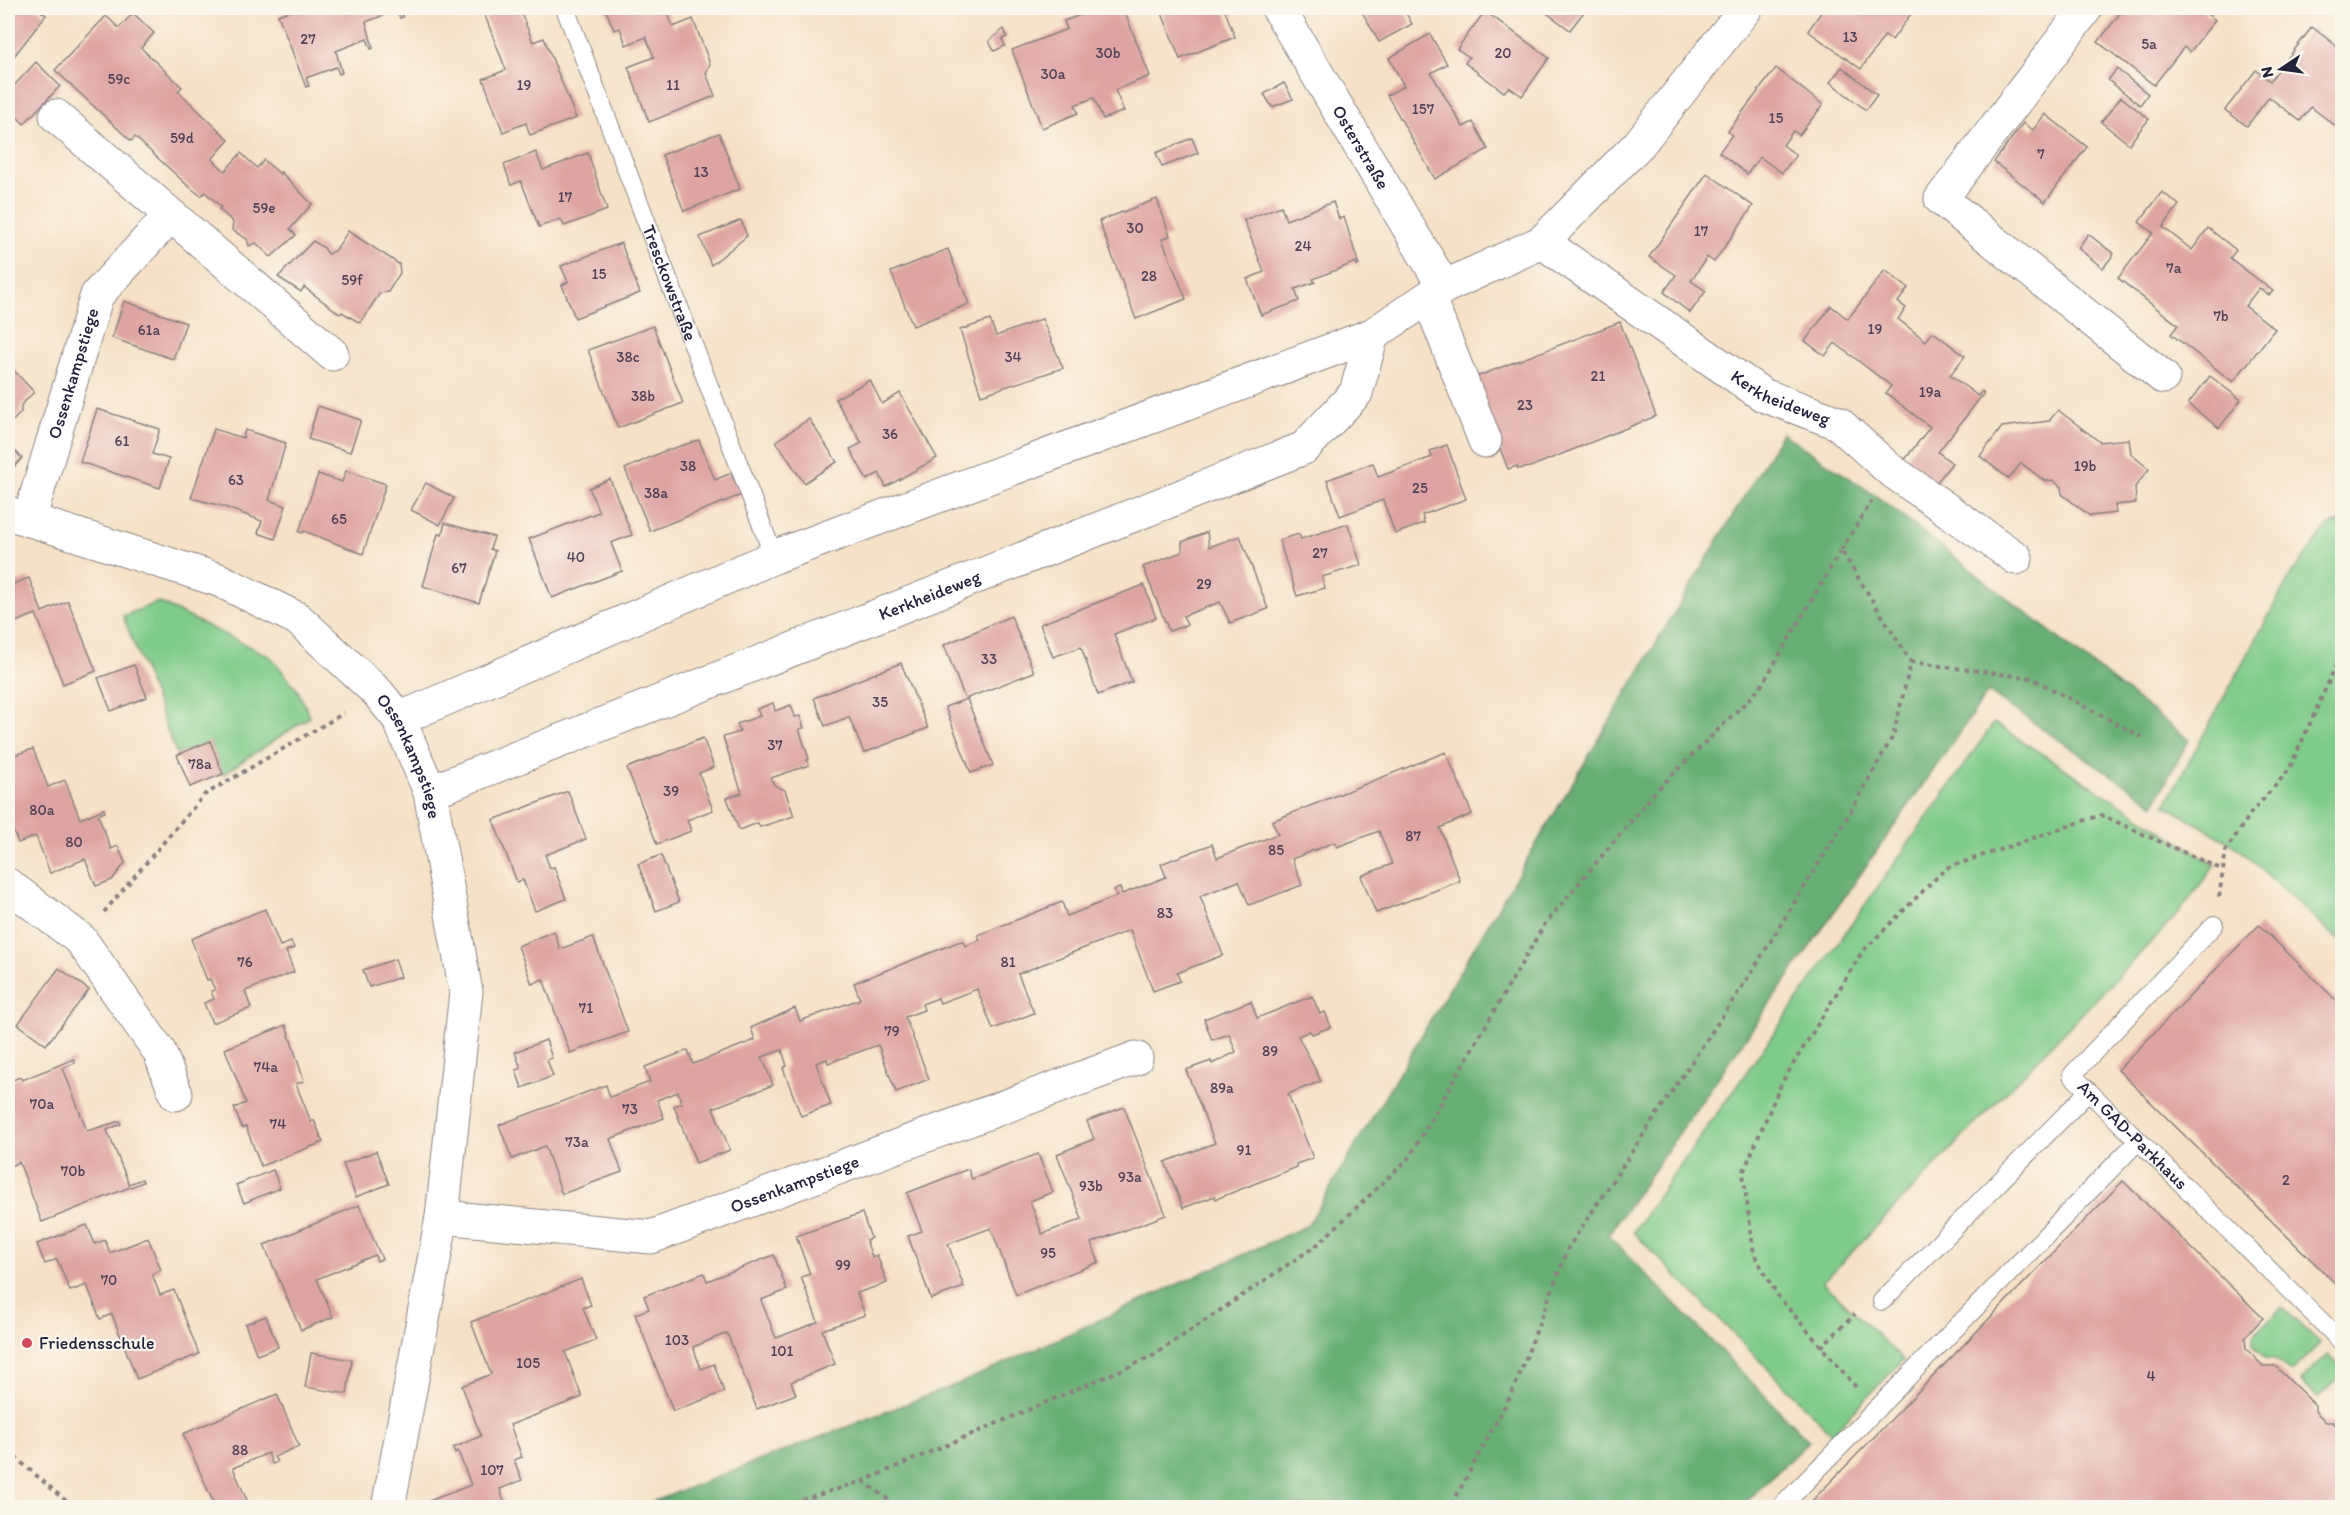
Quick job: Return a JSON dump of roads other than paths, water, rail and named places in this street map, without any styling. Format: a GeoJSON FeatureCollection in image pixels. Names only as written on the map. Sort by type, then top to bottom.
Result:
{"type":"FeatureCollection","features":[{"type":"Feature","properties":{"kind":"street","name":"Osterstraße"},"geometry":{"type":"LineString","coordinates":[[1278,8],[1436,292]]}},
{"type":"Feature","properties":{"kind":"street"},"geometry":{"type":"LineString","coordinates":[[399,719],[774,557],[1372,335],[1436,292],[1542,242],[1639,144],[1746,8]]}},
{"type":"Feature","properties":{"kind":"street"},"geometry":{"type":"LineString","coordinates":[[2086,8],[1941,199],[2163,377]]}},
{"type":"Feature","properties":{"kind":"street"},"geometry":{"type":"LineString","coordinates":[[56,116],[332,354]]}},
{"type":"Feature","properties":{"kind":"street","name":"Ossenkampstiege"},"geometry":{"type":"LineString","coordinates":[[170,216],[97,295],[18,517],[219,580],[298,618],[378,693],[399,719],[430,792],[466,992],[442,1217],[388,1508]]}},
{"type":"Feature","properties":{"kind":"street","name":"Kerkheideweg"},"geometry":{"type":"LineString","coordinates":[[1542,242],[1763,395],[1838,423],[1889,468],[2016,558]]}},
{"type":"Feature","properties":{"kind":"street"},"geometry":{"type":"LineString","coordinates":[[1436,292],[1485,441]]}},
{"type":"Feature","properties":{"kind":"street","name":"Kerkheideweg"},"geometry":{"type":"LineString","coordinates":[[430,792],[1304,448],[1356,393],[1372,335]]}},
{"type":"Feature","properties":{"kind":"street"},"geometry":{"type":"LineString","coordinates":[[8,885],[81,940],[159,1051],[176,1094]]}},
{"type":"Feature","properties":{"kind":"street","name":"Ossenkampstiege"},"geometry":{"type":"LineString","coordinates":[[442,1217],[651,1237],[1136,1058]]}},
{"type":"Feature","properties":{"kind":"lane","name":"Tresckowstraße"},"geometry":{"type":"LineString","coordinates":[[565,8],[774,557]]}},
{"type":"Feature","properties":{"kind":"lane","name":"Am GAD-Parkhaus"},"geometry":{"type":"LineString","coordinates":[[2214,925],[2072,1076],[2343,1342]]}},
{"type":"Feature","properties":{"kind":"lane"},"geometry":{"type":"LineString","coordinates":[[1881,1301],[2088,1092]]}},
{"type":"Feature","properties":{"kind":"lane"},"geometry":{"type":"LineString","coordinates":[[1780,1508],[2137,1142]]}},
{"type":"Feature","properties":{"kind":"place","name":"Friedensschule"},"geometry":{"type":"Point","coordinates":[27,1343]}}]}
